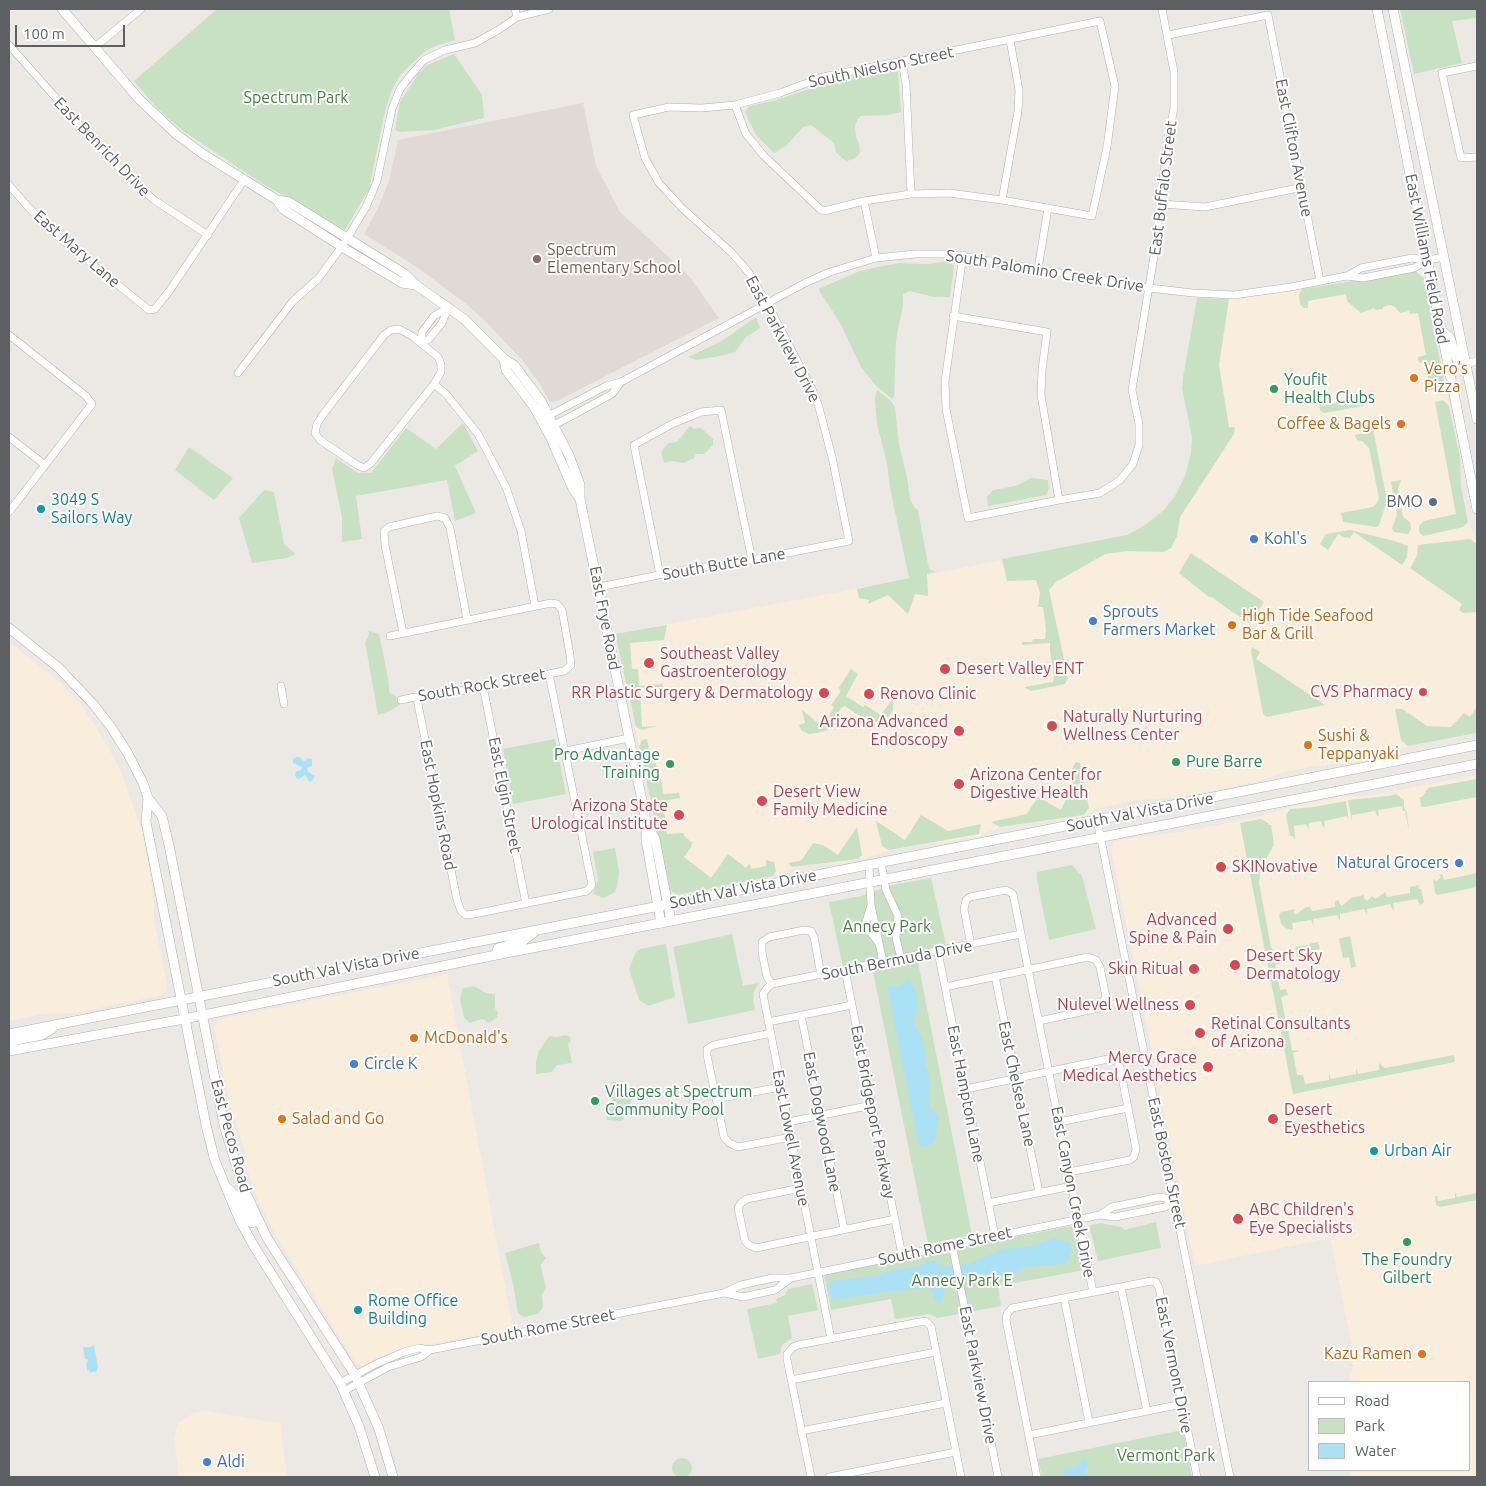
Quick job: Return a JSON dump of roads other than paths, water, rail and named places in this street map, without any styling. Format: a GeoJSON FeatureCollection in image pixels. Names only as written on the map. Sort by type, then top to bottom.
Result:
{"type":"FeatureCollection","features":[{"type":"Feature","properties":{"kind":"main road","name":"East Frye Road"},"geometry":{"type":"LineString","coordinates":[[62,9],[139,99],[161,121],[202,153],[277,200],[289,202],[344,242],[405,274],[416,285],[473,328],[504,359],[506,370],[548,422],[573,489],[580,499],[647,825],[646,840],[662,923]]}},
{"type":"Feature","properties":{"kind":"main road","name":"East Williams Field Road"},"geometry":{"type":"LineString","coordinates":[[1377,9],[1477,509]]}},
{"type":"Feature","properties":{"kind":"main road","name":"East Williams Field Road"},"geometry":{"type":"LineString","coordinates":[[1393,9],[1477,419]]}},
{"type":"Feature","properties":{"kind":"main road"},"geometry":{"type":"LineString","coordinates":[[1442,331],[1450,338],[1457,360],[1466,364]]}},
{"type":"Feature","properties":{"kind":"main road","name":"East Pecos Road"},"geometry":{"type":"LineString","coordinates":[[9,628],[59,668],[90,700],[127,752],[143,783],[148,798],[162,816],[229,1142],[243,1187],[277,1254],[357,1379],[381,1434],[393,1477]]}},
{"type":"Feature","properties":{"kind":"main road","name":"South Val Vista Drive"},"geometry":{"type":"LineString","coordinates":[[9,1034],[1477,745]]}},
{"type":"Feature","properties":{"kind":"main road","name":"South Val Vista Drive"},"geometry":{"type":"LineString","coordinates":[[9,1052],[1477,764]]}},
{"type":"Feature","properties":{"kind":"main road"},"geometry":{"type":"LineString","coordinates":[[1273,786],[1276,803]]}},
{"type":"Feature","properties":{"kind":"main road","name":"East Pecos Road"},"geometry":{"type":"LineString","coordinates":[[148,798],[146,822],[184,1019],[209,1141],[224,1186],[255,1248],[342,1387],[364,1439],[375,1477]]}},
{"type":"Feature","properties":{"kind":"main road","name":"East Frye Road"},"geometry":{"type":"LineString","coordinates":[[647,825],[655,839],[671,921]]}},
{"type":"Feature","properties":{"kind":"main road"},"geometry":{"type":"LineString","coordinates":[[496,955],[498,948],[523,941],[539,929]]}},
{"type":"Feature","properties":{"kind":"main road"},"geometry":{"type":"LineString","coordinates":[[407,956],[411,972]]}},
{"type":"Feature","properties":{"kind":"main road"},"geometry":{"type":"LineString","coordinates":[[9,1045],[16,1040],[42,1035],[59,1024]]}},
{"type":"Feature","properties":{"kind":"main road"},"geometry":{"type":"LineString","coordinates":[[224,1186],[240,1198],[250,1222],[259,1221]]}},
{"type":"Feature","properties":{"kind":"street"},"geometry":{"type":"LineString","coordinates":[[95,47],[141,9]]}},
{"type":"Feature","properties":{"kind":"street"},"geometry":{"type":"LineString","coordinates":[[515,9],[517,17]]}},
{"type":"Feature","properties":{"kind":"street"},"geometry":{"type":"LineString","coordinates":[[238,374],[293,301],[318,280],[344,242],[371,196],[377,181],[392,108],[400,89],[410,76],[424,60],[445,50],[475,43],[517,17],[549,9]]}},
{"type":"Feature","properties":{"kind":"street","name":"East Buffalo Street"},"geometry":{"type":"LineString","coordinates":[[1059,500],[1100,493],[1120,480],[1133,464],[1139,445],[1138,424],[1132,390],[1149,288],[1167,144],[1174,108],[1174,72],[1162,9]]}},
{"type":"Feature","properties":{"kind":"street","name":"East Clifton Avenue"},"geometry":{"type":"LineString","coordinates":[[1168,35],[1268,14],[1320,282]]}},
{"type":"Feature","properties":{"kind":"street","name":"South Nielson Street"},"geometry":{"type":"LineString","coordinates":[[633,115],[669,107],[702,108],[734,105],[772,95],[823,77],[1100,21],[1114,86],[1107,147],[1092,216],[1048,208]]}},
{"type":"Feature","properties":{"kind":"street"},"geometry":{"type":"LineString","coordinates":[[1002,200],[1018,111],[1019,90],[1010,40]]}},
{"type":"Feature","properties":{"kind":"street","name":"East Benrich Drive"},"geometry":{"type":"LineString","coordinates":[[9,45],[112,161],[154,200],[208,235]]}},
{"type":"Feature","properties":{"kind":"street"},"geometry":{"type":"LineString","coordinates":[[902,62],[906,84],[911,194]]}},
{"type":"Feature","properties":{"kind":"street"},"geometry":{"type":"LineString","coordinates":[[1477,66],[1442,73],[1461,158],[1477,157]]}},
{"type":"Feature","properties":{"kind":"street"},"geometry":{"type":"LineString","coordinates":[[734,105],[746,134],[764,156],[824,211],[864,201],[911,194],[949,193],[1048,208],[1038,269]]}},
{"type":"Feature","properties":{"kind":"street","name":"East Parkview Drive"},"geometry":{"type":"LineString","coordinates":[[633,115],[645,158],[659,183],[682,208],[732,253],[749,273],[767,303],[818,404],[832,457],[849,541]]}},
{"type":"Feature","properties":{"kind":"street"},"geometry":{"type":"LineString","coordinates":[[208,235],[244,180]]}},
{"type":"Feature","properties":{"kind":"street","name":"East Mary Lane"},"geometry":{"type":"LineString","coordinates":[[9,185],[55,234],[149,310],[155,309],[170,290],[208,235]]}},
{"type":"Feature","properties":{"kind":"street"},"geometry":{"type":"LineString","coordinates":[[1161,204],[1205,207],[1303,187]]}},
{"type":"Feature","properties":{"kind":"street"},"geometry":{"type":"LineString","coordinates":[[864,201],[876,258]]}},
{"type":"Feature","properties":{"kind":"street","name":"South Palomino Creek Drive"},"geometry":{"type":"LineString","coordinates":[[548,422],[606,386],[621,382],[767,303],[830,272],[876,258],[915,254],[963,255],[1149,288],[1234,295],[1320,282],[1346,276],[1361,268],[1412,258],[1428,260]]}},
{"type":"Feature","properties":{"kind":"street"},"geometry":{"type":"LineString","coordinates":[[953,316],[1046,332],[1041,395],[1059,500],[968,518],[946,409],[945,381],[953,316],[963,255]]}},
{"type":"Feature","properties":{"kind":"street"},"geometry":{"type":"LineString","coordinates":[[1428,260],[1444,257]]}},
{"type":"Feature","properties":{"kind":"street","name":"South Palomino Creek Drive"},"geometry":{"type":"LineString","coordinates":[[1346,276],[1363,278],[1414,268],[1428,260]]}},
{"type":"Feature","properties":{"kind":"street"},"geometry":{"type":"LineString","coordinates":[[421,343],[422,332],[434,316],[448,308]]}},
{"type":"Feature","properties":{"kind":"street"},"geometry":{"type":"LineString","coordinates":[[399,329],[405,331],[438,357],[441,364],[441,372],[434,384],[371,462],[364,468],[320,440],[315,433],[317,424],[322,416],[384,335],[391,330],[399,329]]}},
{"type":"Feature","properties":{"kind":"street"},"geometry":{"type":"LineString","coordinates":[[9,335],[86,396],[92,404],[9,512]]}},
{"type":"Feature","properties":{"kind":"street"},"geometry":{"type":"LineString","coordinates":[[1466,364],[1477,361]]}},
{"type":"Feature","properties":{"kind":"street"},"geometry":{"type":"LineString","coordinates":[[390,636],[535,606],[521,531],[506,487],[478,434],[446,394],[434,384]]}},
{"type":"Feature","properties":{"kind":"street"},"geometry":{"type":"LineString","coordinates":[[660,575],[634,445],[672,424],[701,412],[722,410],[752,560]]}},
{"type":"Feature","properties":{"kind":"street"},"geometry":{"type":"LineString","coordinates":[[9,437],[45,465]]}},
{"type":"Feature","properties":{"kind":"street"},"geometry":{"type":"LineString","coordinates":[[402,633],[384,531],[388,527],[437,516],[445,518],[450,528],[467,619]]}},
{"type":"Feature","properties":{"kind":"street","name":"South Butte Lane"},"geometry":{"type":"LineString","coordinates":[[599,587],[849,541]]}},
{"type":"Feature","properties":{"kind":"street","name":"South Rock Street"},"geometry":{"type":"LineString","coordinates":[[401,700],[564,671],[570,665],[570,655],[562,610],[557,604],[551,603],[535,606]]}},
{"type":"Feature","properties":{"kind":"street"},"geometry":{"type":"LineString","coordinates":[[526,904],[587,891],[592,885],[549,674]]}},
{"type":"Feature","properties":{"kind":"street"},"geometry":{"type":"LineString","coordinates":[[281,686],[284,704]]}},
{"type":"Feature","properties":{"kind":"street","name":"East Elgin Street"},"geometry":{"type":"LineString","coordinates":[[483,686],[526,904]]}},
{"type":"Feature","properties":{"kind":"street","name":"East Hopkins Road"},"geometry":{"type":"LineString","coordinates":[[417,698],[456,900],[461,911],[466,915],[526,904]]}},
{"type":"Feature","properties":{"kind":"street"},"geometry":{"type":"LineString","coordinates":[[566,751],[629,738]]}},
{"type":"Feature","properties":{"kind":"street","name":"East Boston Street"},"geometry":{"type":"LineString","coordinates":[[1097,820],[1230,1477]]}},
{"type":"Feature","properties":{"kind":"street"},"geometry":{"type":"LineString","coordinates":[[881,862],[888,894],[898,916],[896,938],[900,959]]}},
{"type":"Feature","properties":{"kind":"street"},"geometry":{"type":"LineString","coordinates":[[869,865],[872,905],[883,962]]}},
{"type":"Feature","properties":{"kind":"street","name":"East Canyon Creek Drive"},"geometry":{"type":"LineString","coordinates":[[971,945],[964,909],[966,900],[970,897],[1006,890],[1013,894],[1093,1292]]}},
{"type":"Feature","properties":{"kind":"street"},"geometry":{"type":"LineString","coordinates":[[772,984],[767,977],[762,952],[762,942],[769,936],[804,930],[811,931],[822,975]]}},
{"type":"Feature","properties":{"kind":"street","name":"South Bermuda Drive"},"geometry":{"type":"LineString","coordinates":[[772,984],[1021,934]]}},
{"type":"Feature","properties":{"kind":"street","name":"East Hampton Lane"},"geometry":{"type":"LineString","coordinates":[[938,952],[995,1236]]}},
{"type":"Feature","properties":{"kind":"street"},"geometry":{"type":"LineString","coordinates":[[945,987],[1088,957],[1096,960],[1100,967],[1106,997],[1100,1008],[1039,1021]]}},
{"type":"Feature","properties":{"kind":"street","name":"East Bridgeport Parkway"},"geometry":{"type":"LineString","coordinates":[[845,970],[902,1255]]}},
{"type":"Feature","properties":{"kind":"street","name":"East Chelsea Lane"},"geometry":{"type":"LineString","coordinates":[[995,976],[1039,1192]]}},
{"type":"Feature","properties":{"kind":"street","name":"East Lowell Avenue"},"geometry":{"type":"LineString","coordinates":[[772,984],[763,994],[830,1339]]}},
{"type":"Feature","properties":{"kind":"street"},"geometry":{"type":"LineString","coordinates":[[768,1022],[852,1005]]}},
{"type":"Feature","properties":{"kind":"street","name":"East Dogwood Lane"},"geometry":{"type":"LineString","coordinates":[[801,1015],[844,1229]]}},
{"type":"Feature","properties":{"kind":"street"},"geometry":{"type":"LineString","coordinates":[[771,1034],[714,1045],[707,1049],[716,1099],[724,1137],[729,1143],[738,1147],[791,1137]]}},
{"type":"Feature","properties":{"kind":"street"},"geometry":{"type":"LineString","coordinates":[[966,1089],[1108,1059],[1116,1061],[1120,1067],[1136,1149],[1134,1157],[1130,1160],[1069,1172]]}},
{"type":"Feature","properties":{"kind":"street"},"geometry":{"type":"LineString","coordinates":[[716,1099],[781,1087]]}},
{"type":"Feature","properties":{"kind":"street"},"geometry":{"type":"LineString","coordinates":[[788,1122],[872,1105]]}},
{"type":"Feature","properties":{"kind":"street"},"geometry":{"type":"LineString","coordinates":[[1059,1122],[1128,1108]]}},
{"type":"Feature","properties":{"kind":"street"},"geometry":{"type":"LineString","coordinates":[[988,1203],[1072,1186]]}},
{"type":"Feature","properties":{"kind":"street"},"geometry":{"type":"LineString","coordinates":[[801,1188],[747,1199],[741,1203],[738,1208],[745,1241],[749,1245],[756,1248],[895,1219]]}},
{"type":"Feature","properties":{"kind":"street","name":"South Rome Street"},"geometry":{"type":"LineString","coordinates":[[1100,1215],[1112,1207],[1160,1197],[1174,1200]]}},
{"type":"Feature","properties":{"kind":"street","name":"South Rome Street"},"geometry":{"type":"LineString","coordinates":[[342,1387],[388,1367],[421,1357],[430,1350],[724,1293],[741,1285],[773,1278],[791,1278],[1078,1219],[1100,1215],[1115,1218],[1165,1207],[1174,1200]]}},
{"type":"Feature","properties":{"kind":"street","name":"East Parkview Drive"},"geometry":{"type":"LineString","coordinates":[[952,1244],[998,1477]]}},
{"type":"Feature","properties":{"kind":"street","name":"South Rome Street"},"geometry":{"type":"LineString","coordinates":[[724,1293],[743,1297],[775,1290],[791,1278]]}},
{"type":"Feature","properties":{"kind":"street","name":"East Vermont Drive"},"geometry":{"type":"LineString","coordinates":[[1121,1287],[1151,1281],[1156,1282],[1159,1288],[1197,1477]]}},
{"type":"Feature","properties":{"kind":"street"},"geometry":{"type":"LineString","coordinates":[[1037,1477],[1006,1320],[1007,1314],[1012,1308],[1121,1287],[1147,1411]]}},
{"type":"Feature","properties":{"kind":"street"},"geometry":{"type":"LineString","coordinates":[[1064,1298],[1090,1422]]}},
{"type":"Feature","properties":{"kind":"street"},"geometry":{"type":"LineString","coordinates":[[811,1477],[787,1354],[793,1347],[798,1345],[918,1321],[925,1321],[931,1326],[961,1477]]}},
{"type":"Feature","properties":{"kind":"street"},"geometry":{"type":"LineString","coordinates":[[791,1380],[936,1352]]}},
{"type":"Feature","properties":{"kind":"street"},"geometry":{"type":"LineString","coordinates":[[801,1431],[946,1403]]}},
{"type":"Feature","properties":{"kind":"street"},"geometry":{"type":"LineString","coordinates":[[1029,1435],[1182,1404]]}},
{"type":"Feature","properties":{"kind":"street"},"geometry":{"type":"LineString","coordinates":[[829,1477],[956,1452]]}},
{"type":"Feature","properties":{"kind":"water"},"geometry":{"type":"Polygon","coordinates":[[[300,757],[303,761],[306,761],[307,758],[312,759],[312,766],[307,768],[308,772],[315,776],[312,781],[310,782],[305,775],[299,779],[296,778],[295,774],[302,767],[293,763],[293,759],[300,757]]]}},
{"type":"Feature","properties":{"kind":"water"},"geometry":{"type":"Polygon","coordinates":[[[910,979],[916,993],[918,1006],[913,1021],[922,1038],[925,1050],[925,1063],[930,1077],[930,1108],[939,1116],[935,1142],[925,1147],[921,1146],[918,1141],[887,986],[899,986],[910,979]]]}},
{"type":"Feature","properties":{"kind":"water"},"geometry":{"type":"Polygon","coordinates":[[[1054,1238],[1070,1242],[1072,1251],[1065,1264],[1025,1267],[1014,1274],[999,1277],[980,1274],[947,1282],[942,1301],[936,1301],[929,1288],[889,1291],[839,1300],[832,1299],[829,1294],[828,1286],[831,1281],[874,1276],[897,1269],[913,1268],[922,1265],[923,1262],[934,1260],[938,1264],[949,1267],[970,1263],[1003,1249],[1029,1247],[1054,1238]]]}},
{"type":"Feature","properties":{"kind":"water"},"geometry":{"type":"Polygon","coordinates":[[[94,1345],[98,1368],[97,1371],[90,1373],[89,1370],[87,1371],[86,1363],[88,1362],[85,1359],[83,1347],[94,1345]]]}},
{"type":"Feature","properties":{"kind":"water"},"geometry":{"type":"Polygon","coordinates":[[[1083,1459],[1089,1464],[1085,1473],[1092,1477],[1066,1477],[1064,1469],[1075,1467],[1083,1459]]]}},
{"type":"Feature","properties":{"kind":"place","name":"Spectrum Elementary School"},"geometry":{"type":"Point","coordinates":[537,259]}},
{"type":"Feature","properties":{"kind":"place","name":"Vero’s Pizza"},"geometry":{"type":"Point","coordinates":[1414,378]}},
{"type":"Feature","properties":{"kind":"place","name":"Youfit Health Clubs"},"geometry":{"type":"Point","coordinates":[1274,389]}},
{"type":"Feature","properties":{"kind":"place","name":"Coffee & Bagels"},"geometry":{"type":"Point","coordinates":[1401,424]}},
{"type":"Feature","properties":{"kind":"place","name":"BMO"},"geometry":{"type":"Point","coordinates":[1433,502]}},
{"type":"Feature","properties":{"kind":"place","name":"3049 S Sailors Way"},"geometry":{"type":"Point","coordinates":[41,509]}},
{"type":"Feature","properties":{"kind":"place","name":"Kohl's"},"geometry":{"type":"Point","coordinates":[1254,539]}},
{"type":"Feature","properties":{"kind":"place","name":"Sprouts Farmers Market"},"geometry":{"type":"Point","coordinates":[1093,621]}},
{"type":"Feature","properties":{"kind":"place","name":"High Tide Seafood Bar & Grill"},"geometry":{"type":"Point","coordinates":[1232,625]}},
{"type":"Feature","properties":{"kind":"place","name":"Southeast Valley Gastroenterology"},"geometry":{"type":"Point","coordinates":[649,663]}},
{"type":"Feature","properties":{"kind":"place","name":"Desert Valley ENT"},"geometry":{"type":"Point","coordinates":[945,669]}},
{"type":"Feature","properties":{"kind":"place","name":"CVS Pharmacy"},"geometry":{"type":"Point","coordinates":[1423,692]}},
{"type":"Feature","properties":{"kind":"place","name":"RR Plastic Surgery & Dermatology"},"geometry":{"type":"Point","coordinates":[824,693]}},
{"type":"Feature","properties":{"kind":"place","name":"Renovo Clinic"},"geometry":{"type":"Point","coordinates":[869,694]}},
{"type":"Feature","properties":{"kind":"place","name":"Naturally Nurturing Wellness Center"},"geometry":{"type":"Point","coordinates":[1052,726]}},
{"type":"Feature","properties":{"kind":"place","name":"Arizona Advanced Endoscopy"},"geometry":{"type":"Point","coordinates":[959,731]}},
{"type":"Feature","properties":{"kind":"place","name":"Sushi & Teppanyaki"},"geometry":{"type":"Point","coordinates":[1308,745]}},
{"type":"Feature","properties":{"kind":"place","name":"Pure Barre"},"geometry":{"type":"Point","coordinates":[1176,762]}},
{"type":"Feature","properties":{"kind":"place","name":"Pro Advantage Training"},"geometry":{"type":"Point","coordinates":[670,764]}},
{"type":"Feature","properties":{"kind":"place","name":"Arizona Center for Digestive Health"},"geometry":{"type":"Point","coordinates":[959,784]}},
{"type":"Feature","properties":{"kind":"place","name":"Desert View Family Medicine"},"geometry":{"type":"Point","coordinates":[762,801]}},
{"type":"Feature","properties":{"kind":"place","name":"Arizona State Urological Institute"},"geometry":{"type":"Point","coordinates":[679,815]}},
{"type":"Feature","properties":{"kind":"place","name":"Natural Grocers"},"geometry":{"type":"Point","coordinates":[1459,863]}},
{"type":"Feature","properties":{"kind":"place","name":"SKINovative"},"geometry":{"type":"Point","coordinates":[1221,867]}},
{"type":"Feature","properties":{"kind":"place","name":"Advanced Spine & Pain"},"geometry":{"type":"Point","coordinates":[1228,929]}},
{"type":"Feature","properties":{"kind":"place","name":"Desert Sky Dermatology"},"geometry":{"type":"Point","coordinates":[1235,965]}},
{"type":"Feature","properties":{"kind":"place","name":"Skin Ritual"},"geometry":{"type":"Point","coordinates":[1194,969]}},
{"type":"Feature","properties":{"kind":"place","name":"Nulevel Wellness"},"geometry":{"type":"Point","coordinates":[1190,1005]}},
{"type":"Feature","properties":{"kind":"place","name":"Retinal Consultants of Arizona"},"geometry":{"type":"Point","coordinates":[1200,1033]}},
{"type":"Feature","properties":{"kind":"place","name":"McDonald's"},"geometry":{"type":"Point","coordinates":[414,1038]}},
{"type":"Feature","properties":{"kind":"place","name":"Circle K"},"geometry":{"type":"Point","coordinates":[354,1064]}},
{"type":"Feature","properties":{"kind":"place","name":"Mercy Grace Medical Aesthetics"},"geometry":{"type":"Point","coordinates":[1208,1067]}},
{"type":"Feature","properties":{"kind":"place","name":"Villages at Spectrum Community Pool"},"geometry":{"type":"Point","coordinates":[595,1101]}},
{"type":"Feature","properties":{"kind":"place","name":"Salad and Go"},"geometry":{"type":"Point","coordinates":[282,1119]}},
{"type":"Feature","properties":{"kind":"place","name":"Desert Eyesthetics"},"geometry":{"type":"Point","coordinates":[1273,1119]}},
{"type":"Feature","properties":{"kind":"place","name":"Urban Air"},"geometry":{"type":"Point","coordinates":[1374,1151]}},
{"type":"Feature","properties":{"kind":"place","name":"ABC Children's Eye Specialists"},"geometry":{"type":"Point","coordinates":[1238,1219]}},
{"type":"Feature","properties":{"kind":"place","name":"The Foundry Gilbert"},"geometry":{"type":"Point","coordinates":[1407,1242]}},
{"type":"Feature","properties":{"kind":"place","name":"Rome Office Building"},"geometry":{"type":"Point","coordinates":[358,1310]}},
{"type":"Feature","properties":{"kind":"place","name":"Kazu Ramen"},"geometry":{"type":"Point","coordinates":[1422,1354]}},
{"type":"Feature","properties":{"kind":"place","name":"Aldi"},"geometry":{"type":"Point","coordinates":[207,1462]}},
{"type":"Feature","properties":{"kind":"park label","name":"Spectrum Park"},"geometry":{"type":"Point","coordinates":[296,98]}},
{"type":"Feature","properties":{"kind":"park label","name":"Annecy Park"},"geometry":{"type":"Point","coordinates":[887,927]}},
{"type":"Feature","properties":{"kind":"park label","name":"Annecy Park E"},"geometry":{"type":"Point","coordinates":[962,1281]}},
{"type":"Feature","properties":{"kind":"park label","name":"Vermont Park"},"geometry":{"type":"Point","coordinates":[1166,1456]}}]}
